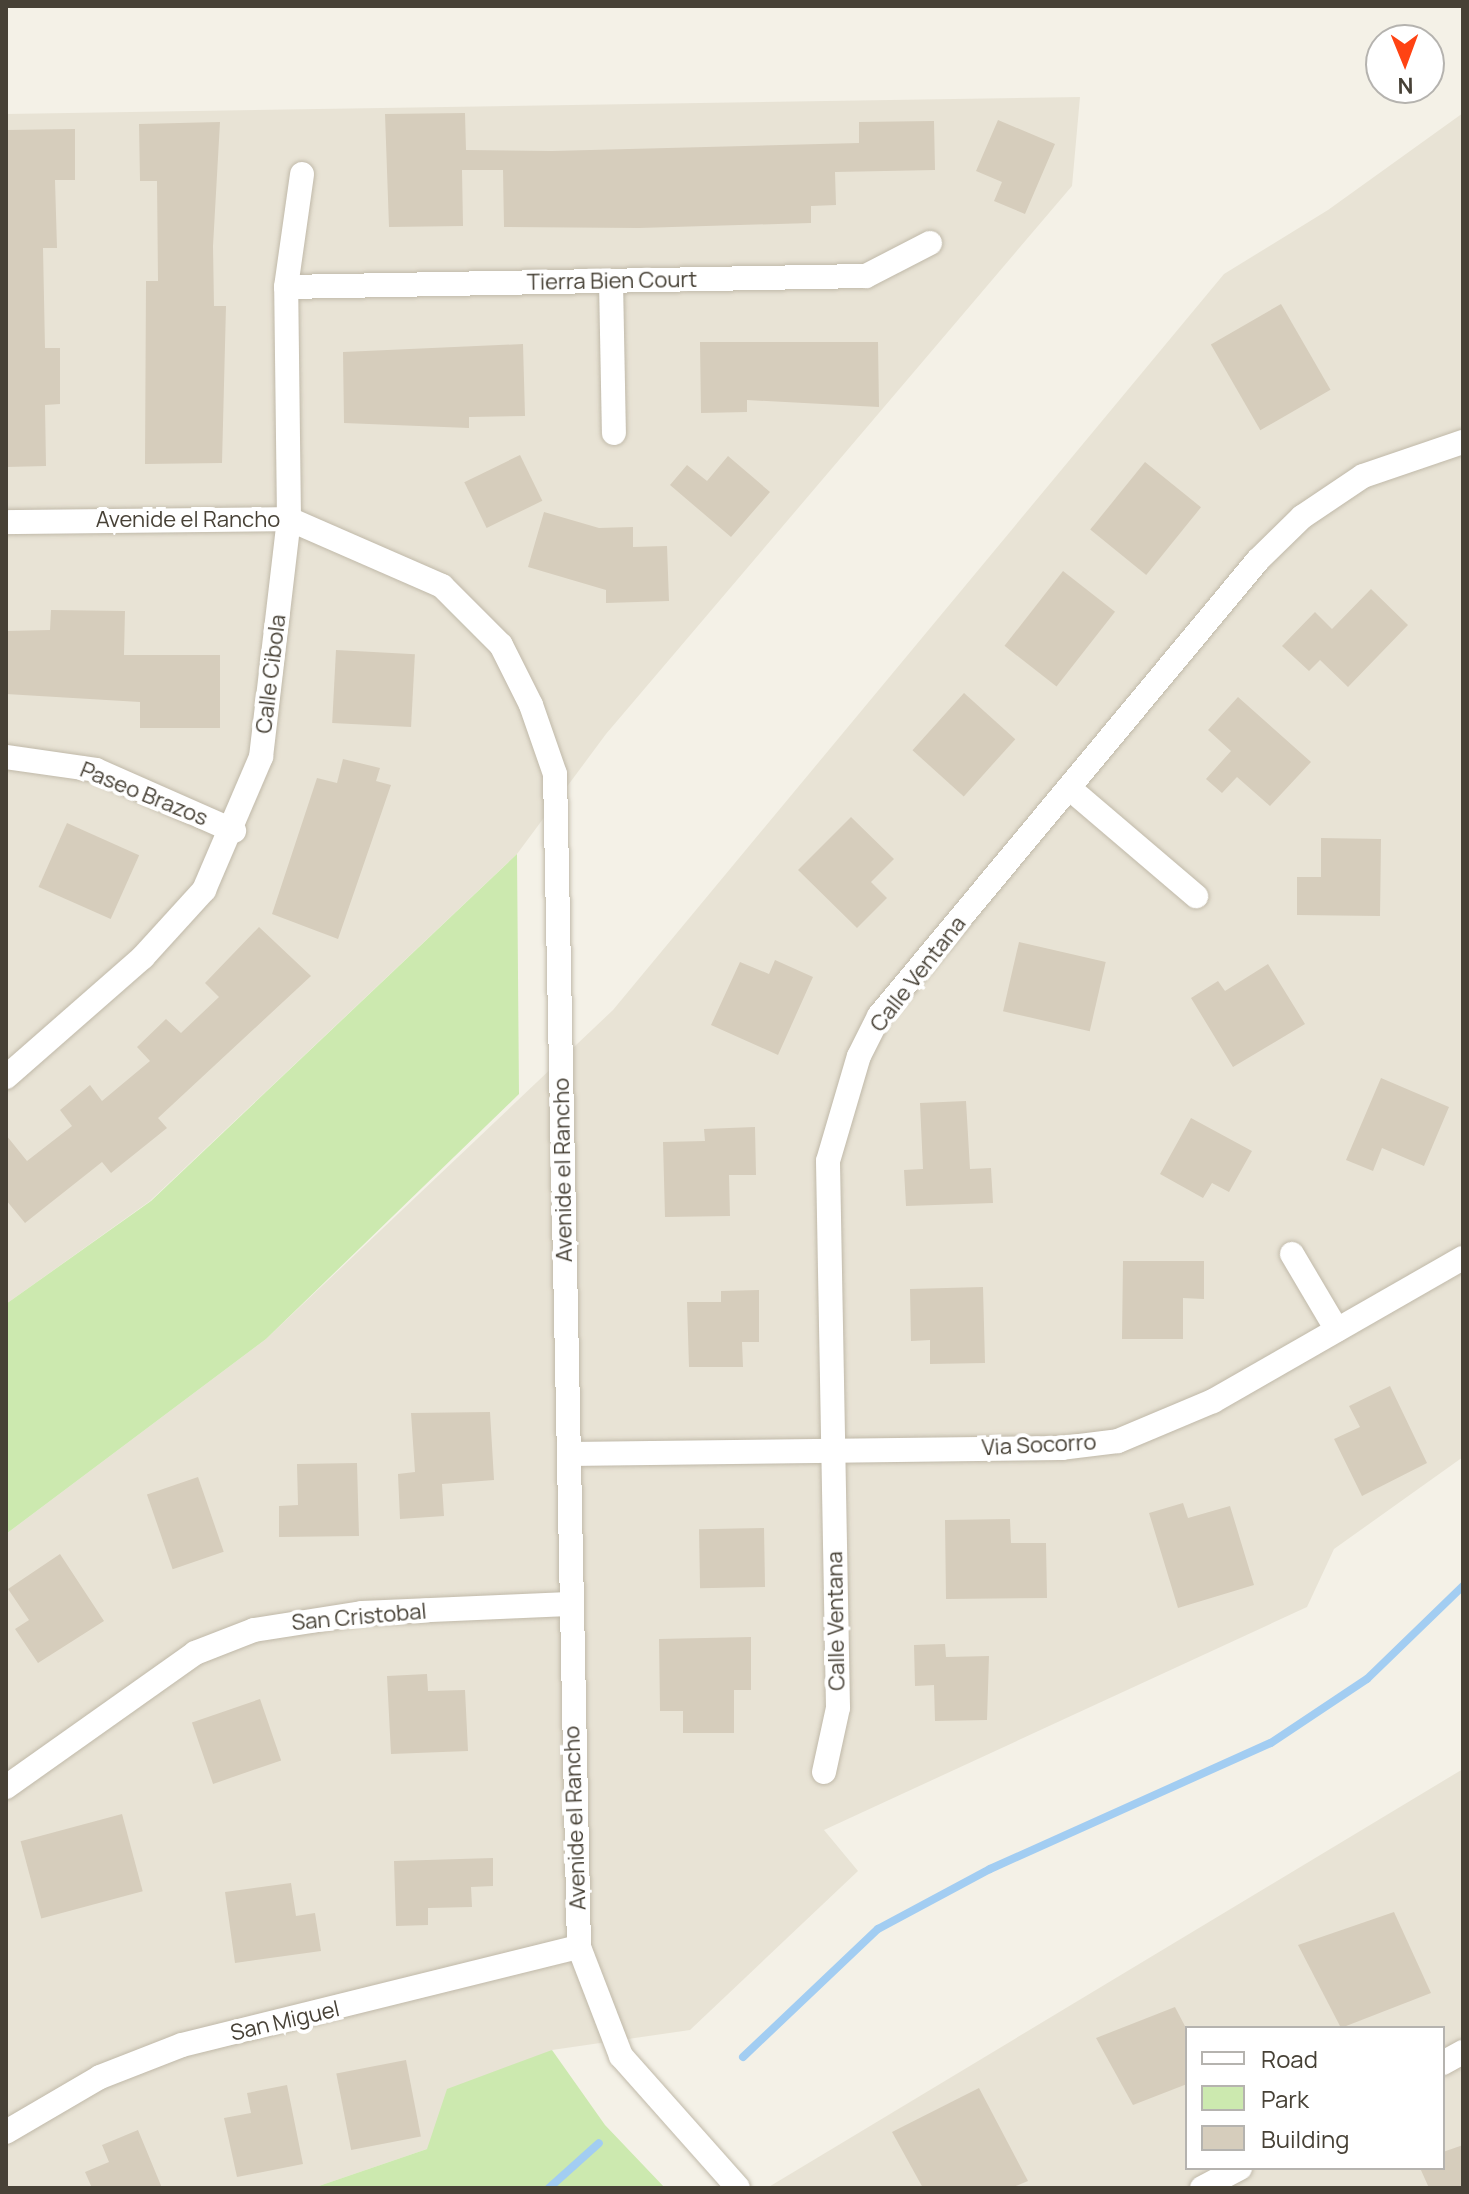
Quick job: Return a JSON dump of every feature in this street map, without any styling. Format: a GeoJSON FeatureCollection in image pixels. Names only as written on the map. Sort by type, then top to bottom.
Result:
{"type":"FeatureCollection","features":[{"type":"Feature","properties":{"kind":"street","name":"Calle Cibola"},"geometry":{"type":"LineString","coordinates":[[6,1077],[143,957],[204,890],[234,831],[261,757],[289,519],[286,287],[302,174]]}},
{"type":"Feature","properties":{"kind":"street","name":"Tierra Bien Court"},"geometry":{"type":"LineString","coordinates":[[286,287],[866,276],[930,243]]}},
{"type":"Feature","properties":{"kind":"street"},"geometry":{"type":"LineString","coordinates":[[611,281],[614,433]]}},
{"type":"Feature","properties":{"kind":"street","name":"Calle Ventana"},"geometry":{"type":"LineString","coordinates":[[824,1772],[838,1708],[825,1218],[839,1103],[879,1016],[1069,788],[1302,517],[1363,476],[1463,442]]}},
{"type":"Feature","properties":{"kind":"street","name":"Avenide el Rancho"},"geometry":{"type":"LineString","coordinates":[[6,522],[289,519],[442,586],[501,645],[555,774],[569,1454],[569,1604],[579,1947],[621,2056],[738,2188]]}},
{"type":"Feature","properties":{"kind":"street","name":"Paseo Brazos"},"geometry":{"type":"LineString","coordinates":[[6,757],[96,770],[234,831]]}},
{"type":"Feature","properties":{"kind":"street"},"geometry":{"type":"LineString","coordinates":[[1069,788],[1196,896]]}},
{"type":"Feature","properties":{"kind":"street"},"geometry":{"type":"LineString","coordinates":[[1292,1254],[1337,1330]]}},
{"type":"Feature","properties":{"kind":"street","name":"Via Socorro"},"geometry":{"type":"LineString","coordinates":[[569,1454],[1118,1441],[1213,1401],[1463,1258]]}},
{"type":"Feature","properties":{"kind":"street","name":"San Cristobal"},"geometry":{"type":"LineString","coordinates":[[6,1787],[195,1653],[254,1630],[362,1613],[569,1604]]}},
{"type":"Feature","properties":{"kind":"street","name":"San Miguel"},"geometry":{"type":"LineString","coordinates":[[6,2132],[100,2077],[182,2045],[579,1947]]}},
{"type":"Feature","properties":{"kind":"street"},"geometry":{"type":"LineString","coordinates":[[1445,2062],[1463,2052]]}},
{"type":"Feature","properties":{"kind":"street"},"geometry":{"type":"LineString","coordinates":[[1202,2188],[1236,2170]]}},
{"type":"Feature","properties":{"kind":"shaded area"},"geometry":{"type":"Polygon","coordinates":[[[1080,97],[1072,186],[606,734],[517,854],[150,1201],[6,1304],[6,114],[1080,97]]]}},
{"type":"Feature","properties":{"kind":"shaded area"},"geometry":{"type":"Polygon","coordinates":[[[1463,113],[1463,1457],[1334,1549],[1307,1607],[824,1830],[858,1871],[690,2030],[552,2050],[427,2149],[313,2188],[6,2188],[6,1534],[266,1339],[613,1010],[1224,274],[1328,210],[1463,113]]]}},
{"type":"Feature","properties":{"kind":"shaded area"},"geometry":{"type":"Polygon","coordinates":[[[1463,1769],[1463,2188],[767,2188],[1463,1769]]]}},
{"type":"Feature","properties":{"kind":"green space"},"geometry":{"type":"Polygon","coordinates":[[[517,854],[519,1094],[266,1339],[6,1534],[6,1304],[151,1201],[517,854]]]}},
{"type":"Feature","properties":{"kind":"green space"},"geometry":{"type":"Polygon","coordinates":[[[552,2050],[605,2125],[665,2188],[313,2188],[427,2149],[447,2089],[552,2050]]]}},
{"type":"Feature","properties":{"kind":"building"},"geometry":{"type":"Polygon","coordinates":[[[465,113],[466,150],[552,151],[859,143],[859,122],[934,121],[935,170],[835,172],[836,205],[811,206],[811,223],[639,228],[504,227],[503,170],[462,170],[463,226],[389,227],[385,114],[465,113]]]}},
{"type":"Feature","properties":{"kind":"building"},"geometry":{"type":"Polygon","coordinates":[[[998,120],[1055,144],[1025,214],[994,201],[1002,182],[976,171],[998,120]]]}},
{"type":"Feature","properties":{"kind":"building"},"geometry":{"type":"Polygon","coordinates":[[[220,122],[213,246],[214,306],[226,306],[222,463],[145,464],[146,281],[158,281],[157,181],[140,181],[139,124],[220,122]]]}},
{"type":"Feature","properties":{"kind":"building"},"geometry":{"type":"Polygon","coordinates":[[[75,129],[75,180],[55,180],[57,248],[43,248],[45,348],[60,348],[60,404],[45,405],[46,466],[6,467],[6,130],[75,129]]]}},
{"type":"Feature","properties":{"kind":"building"},"geometry":{"type":"Polygon","coordinates":[[[1281,304],[1330,390],[1260,430],[1211,344],[1281,304]]]}},
{"type":"Feature","properties":{"kind":"building"},"geometry":{"type":"Polygon","coordinates":[[[700,342],[878,342],[879,407],[747,400],[747,412],[701,413],[700,342]]]}},
{"type":"Feature","properties":{"kind":"building"},"geometry":{"type":"Polygon","coordinates":[[[523,344],[525,416],[469,417],[469,428],[344,423],[343,352],[523,344]]]}},
{"type":"Feature","properties":{"kind":"building"},"geometry":{"type":"Polygon","coordinates":[[[520,455],[542,501],[487,528],[464,482],[520,455]]]}},
{"type":"Feature","properties":{"kind":"building"},"geometry":{"type":"Polygon","coordinates":[[[728,456],[770,492],[731,537],[670,485],[687,465],[707,481],[728,456]]]}},
{"type":"Feature","properties":{"kind":"building"},"geometry":{"type":"Polygon","coordinates":[[[1145,462],[1201,507],[1146,575],[1090,530],[1145,462]]]}},
{"type":"Feature","properties":{"kind":"building"},"geometry":{"type":"Polygon","coordinates":[[[544,512],[599,528],[633,527],[633,547],[667,546],[669,601],[606,603],[606,590],[528,567],[544,512]]]}},
{"type":"Feature","properties":{"kind":"building"},"geometry":{"type":"Polygon","coordinates":[[[1063,571],[1115,612],[1057,686],[1005,646],[1063,571]]]}},
{"type":"Feature","properties":{"kind":"building"},"geometry":{"type":"Polygon","coordinates":[[[1371,589],[1408,625],[1348,687],[1320,660],[1309,671],[1282,646],[1315,612],[1332,629],[1371,589]]]}},
{"type":"Feature","properties":{"kind":"building"},"geometry":{"type":"Polygon","coordinates":[[[51,610],[125,611],[124,655],[220,655],[220,728],[140,728],[140,702],[6,694],[6,631],[50,630],[51,610]]]}},
{"type":"Feature","properties":{"kind":"building"},"geometry":{"type":"Polygon","coordinates":[[[336,650],[415,654],[411,727],[332,723],[336,650]]]}},
{"type":"Feature","properties":{"kind":"building"},"geometry":{"type":"Polygon","coordinates":[[[964,693],[1015,739],[964,796],[912,750],[964,693]]]}},
{"type":"Feature","properties":{"kind":"building"},"geometry":{"type":"Polygon","coordinates":[[[1238,697],[1311,762],[1270,806],[1237,777],[1222,793],[1206,779],[1231,751],[1208,730],[1238,697]]]}},
{"type":"Feature","properties":{"kind":"building"},"geometry":{"type":"Polygon","coordinates":[[[343,759],[380,768],[376,781],[391,785],[338,939],[272,914],[317,778],[337,783],[343,759]]]}},
{"type":"Feature","properties":{"kind":"building"},"geometry":{"type":"Polygon","coordinates":[[[851,817],[894,859],[871,882],[887,898],[857,928],[798,870],[851,817]]]}},
{"type":"Feature","properties":{"kind":"building"},"geometry":{"type":"Polygon","coordinates":[[[67,823],[139,855],[111,919],[39,887],[67,823]]]}},
{"type":"Feature","properties":{"kind":"building"},"geometry":{"type":"Polygon","coordinates":[[[1321,838],[1381,839],[1380,916],[1297,915],[1297,877],[1321,877],[1321,838]]]}},
{"type":"Feature","properties":{"kind":"building"},"geometry":{"type":"Polygon","coordinates":[[[259,927],[311,976],[158,1118],[167,1128],[111,1173],[102,1162],[25,1223],[6,1200],[6,1135],[27,1161],[72,1126],[60,1110],[90,1085],[102,1101],[150,1061],[137,1047],[166,1019],[181,1033],[219,997],[205,983],[259,927]]]}},
{"type":"Feature","properties":{"kind":"building"},"geometry":{"type":"Polygon","coordinates":[[[1019,942],[1106,962],[1090,1031],[1003,1011],[1019,942]]]}},
{"type":"Feature","properties":{"kind":"building"},"geometry":{"type":"Polygon","coordinates":[[[775,960],[813,977],[778,1055],[711,1025],[740,962],[769,974],[775,960]]]}},
{"type":"Feature","properties":{"kind":"building"},"geometry":{"type":"Polygon","coordinates":[[[1268,964],[1305,1024],[1233,1067],[1191,998],[1218,981],[1225,991],[1268,964]]]}},
{"type":"Feature","properties":{"kind":"building"},"geometry":{"type":"Polygon","coordinates":[[[1381,1078],[1449,1107],[1424,1166],[1382,1148],[1373,1171],[1346,1160],[1381,1078]]]}},
{"type":"Feature","properties":{"kind":"building"},"geometry":{"type":"Polygon","coordinates":[[[966,1101],[970,1169],[991,1168],[993,1203],[906,1206],[904,1170],[923,1169],[920,1103],[966,1101]]]}},
{"type":"Feature","properties":{"kind":"building"},"geometry":{"type":"Polygon","coordinates":[[[1191,1118],[1252,1151],[1229,1192],[1212,1183],[1203,1198],[1160,1174],[1191,1118]]]}},
{"type":"Feature","properties":{"kind":"building"},"geometry":{"type":"Polygon","coordinates":[[[755,1127],[756,1175],[729,1175],[730,1216],[665,1217],[663,1142],[705,1141],[704,1129],[755,1127]]]}},
{"type":"Feature","properties":{"kind":"building"},"geometry":{"type":"Polygon","coordinates":[[[1123,1261],[1204,1261],[1204,1299],[1183,1298],[1183,1339],[1122,1339],[1123,1261]]]}},
{"type":"Feature","properties":{"kind":"building"},"geometry":{"type":"Polygon","coordinates":[[[983,1287],[985,1363],[930,1364],[930,1340],[911,1341],[910,1289],[983,1287]]]}},
{"type":"Feature","properties":{"kind":"building"},"geometry":{"type":"Polygon","coordinates":[[[759,1290],[759,1342],[742,1342],[743,1367],[689,1367],[687,1302],[721,1302],[721,1291],[759,1290]]]}},
{"type":"Feature","properties":{"kind":"building"},"geometry":{"type":"Polygon","coordinates":[[[1390,1386],[1427,1463],[1362,1496],[1334,1439],[1360,1427],[1349,1406],[1390,1386]]]}},
{"type":"Feature","properties":{"kind":"building"},"geometry":{"type":"Polygon","coordinates":[[[490,1412],[494,1480],[442,1484],[444,1516],[400,1519],[398,1474],[415,1472],[411,1413],[490,1412]]]}},
{"type":"Feature","properties":{"kind":"building"},"geometry":{"type":"Polygon","coordinates":[[[357,1463],[359,1536],[279,1537],[279,1506],[298,1505],[297,1464],[357,1463]]]}},
{"type":"Feature","properties":{"kind":"building"},"geometry":{"type":"Polygon","coordinates":[[[198,1477],[224,1552],[173,1569],[147,1495],[198,1477]]]}},
{"type":"Feature","properties":{"kind":"building"},"geometry":{"type":"Polygon","coordinates":[[[1183,1503],[1188,1518],[1230,1506],[1254,1585],[1178,1608],[1149,1513],[1183,1503]]]}},
{"type":"Feature","properties":{"kind":"building"},"geometry":{"type":"Polygon","coordinates":[[[1010,1519],[1011,1543],[1046,1543],[1047,1598],[946,1599],[945,1520],[1010,1519]]]}},
{"type":"Feature","properties":{"kind":"building"},"geometry":{"type":"Polygon","coordinates":[[[764,1528],[765,1587],[700,1588],[699,1529],[764,1528]]]}},
{"type":"Feature","properties":{"kind":"building"},"geometry":{"type":"Polygon","coordinates":[[[60,1554],[104,1621],[38,1663],[15,1629],[29,1620],[8,1589],[60,1554]]]}},
{"type":"Feature","properties":{"kind":"building"},"geometry":{"type":"Polygon","coordinates":[[[751,1637],[751,1690],[734,1690],[734,1733],[683,1733],[683,1711],[660,1711],[659,1639],[751,1637]]]}},
{"type":"Feature","properties":{"kind":"building"},"geometry":{"type":"Polygon","coordinates":[[[945,1644],[946,1657],[989,1656],[987,1720],[935,1721],[934,1685],[915,1686],[914,1645],[945,1644]]]}},
{"type":"Feature","properties":{"kind":"building"},"geometry":{"type":"Polygon","coordinates":[[[427,1674],[428,1691],[465,1690],[468,1751],[391,1754],[387,1676],[427,1674]]]}},
{"type":"Feature","properties":{"kind":"building"},"geometry":{"type":"Polygon","coordinates":[[[260,1699],[281,1760],[213,1784],[192,1722],[260,1699]]]}},
{"type":"Feature","properties":{"kind":"building"},"geometry":{"type":"Polygon","coordinates":[[[122,1814],[143,1891],[41,1918],[21,1841],[122,1814]]]}},
{"type":"Feature","properties":{"kind":"building"},"geometry":{"type":"Polygon","coordinates":[[[493,1858],[493,1886],[471,1887],[472,1907],[428,1908],[428,1925],[396,1926],[394,1861],[493,1858]]]}},
{"type":"Feature","properties":{"kind":"building"},"geometry":{"type":"Polygon","coordinates":[[[291,1883],[296,1916],[315,1913],[321,1951],[235,1963],[225,1892],[291,1883]]]}},
{"type":"Feature","properties":{"kind":"building"},"geometry":{"type":"Polygon","coordinates":[[[1394,1912],[1431,1993],[1340,2026],[1298,1945],[1394,1912]]]}},
{"type":"Feature","properties":{"kind":"building"},"geometry":{"type":"Polygon","coordinates":[[[1175,2007],[1185,2026],[1185,2085],[1133,2105],[1096,2038],[1175,2007]]]}},
{"type":"Feature","properties":{"kind":"building"},"geometry":{"type":"Polygon","coordinates":[[[406,2060],[421,2137],[351,2150],[336,2074],[406,2060]]]}},
{"type":"Feature","properties":{"kind":"building"},"geometry":{"type":"Polygon","coordinates":[[[287,2085],[303,2164],[237,2177],[224,2118],[251,2113],[247,2093],[287,2085]]]}},
{"type":"Feature","properties":{"kind":"building"},"geometry":{"type":"Polygon","coordinates":[[[979,2088],[1028,2181],[1011,2188],[923,2188],[892,2132],[979,2088]]]}},
{"type":"Feature","properties":{"kind":"building"},"geometry":{"type":"Polygon","coordinates":[[[138,2130],[162,2188],[92,2188],[85,2172],[109,2162],[102,2145],[138,2130]]]}},
{"type":"Feature","properties":{"kind":"building"},"geometry":{"type":"Polygon","coordinates":[[[1463,2145],[1463,2188],[1429,2188],[1421,2170],[1445,2170],[1445,2151],[1463,2145]]]}},
{"type":"Feature","properties":{"kind":"waterway"},"geometry":{"type":"LineString","coordinates":[[743,2057],[878,1929],[990,1869],[1271,1743],[1367,1679],[1463,1586]]}},
{"type":"Feature","properties":{"kind":"waterway"},"geometry":{"type":"LineString","coordinates":[[549,2188],[599,2143]]}}]}
